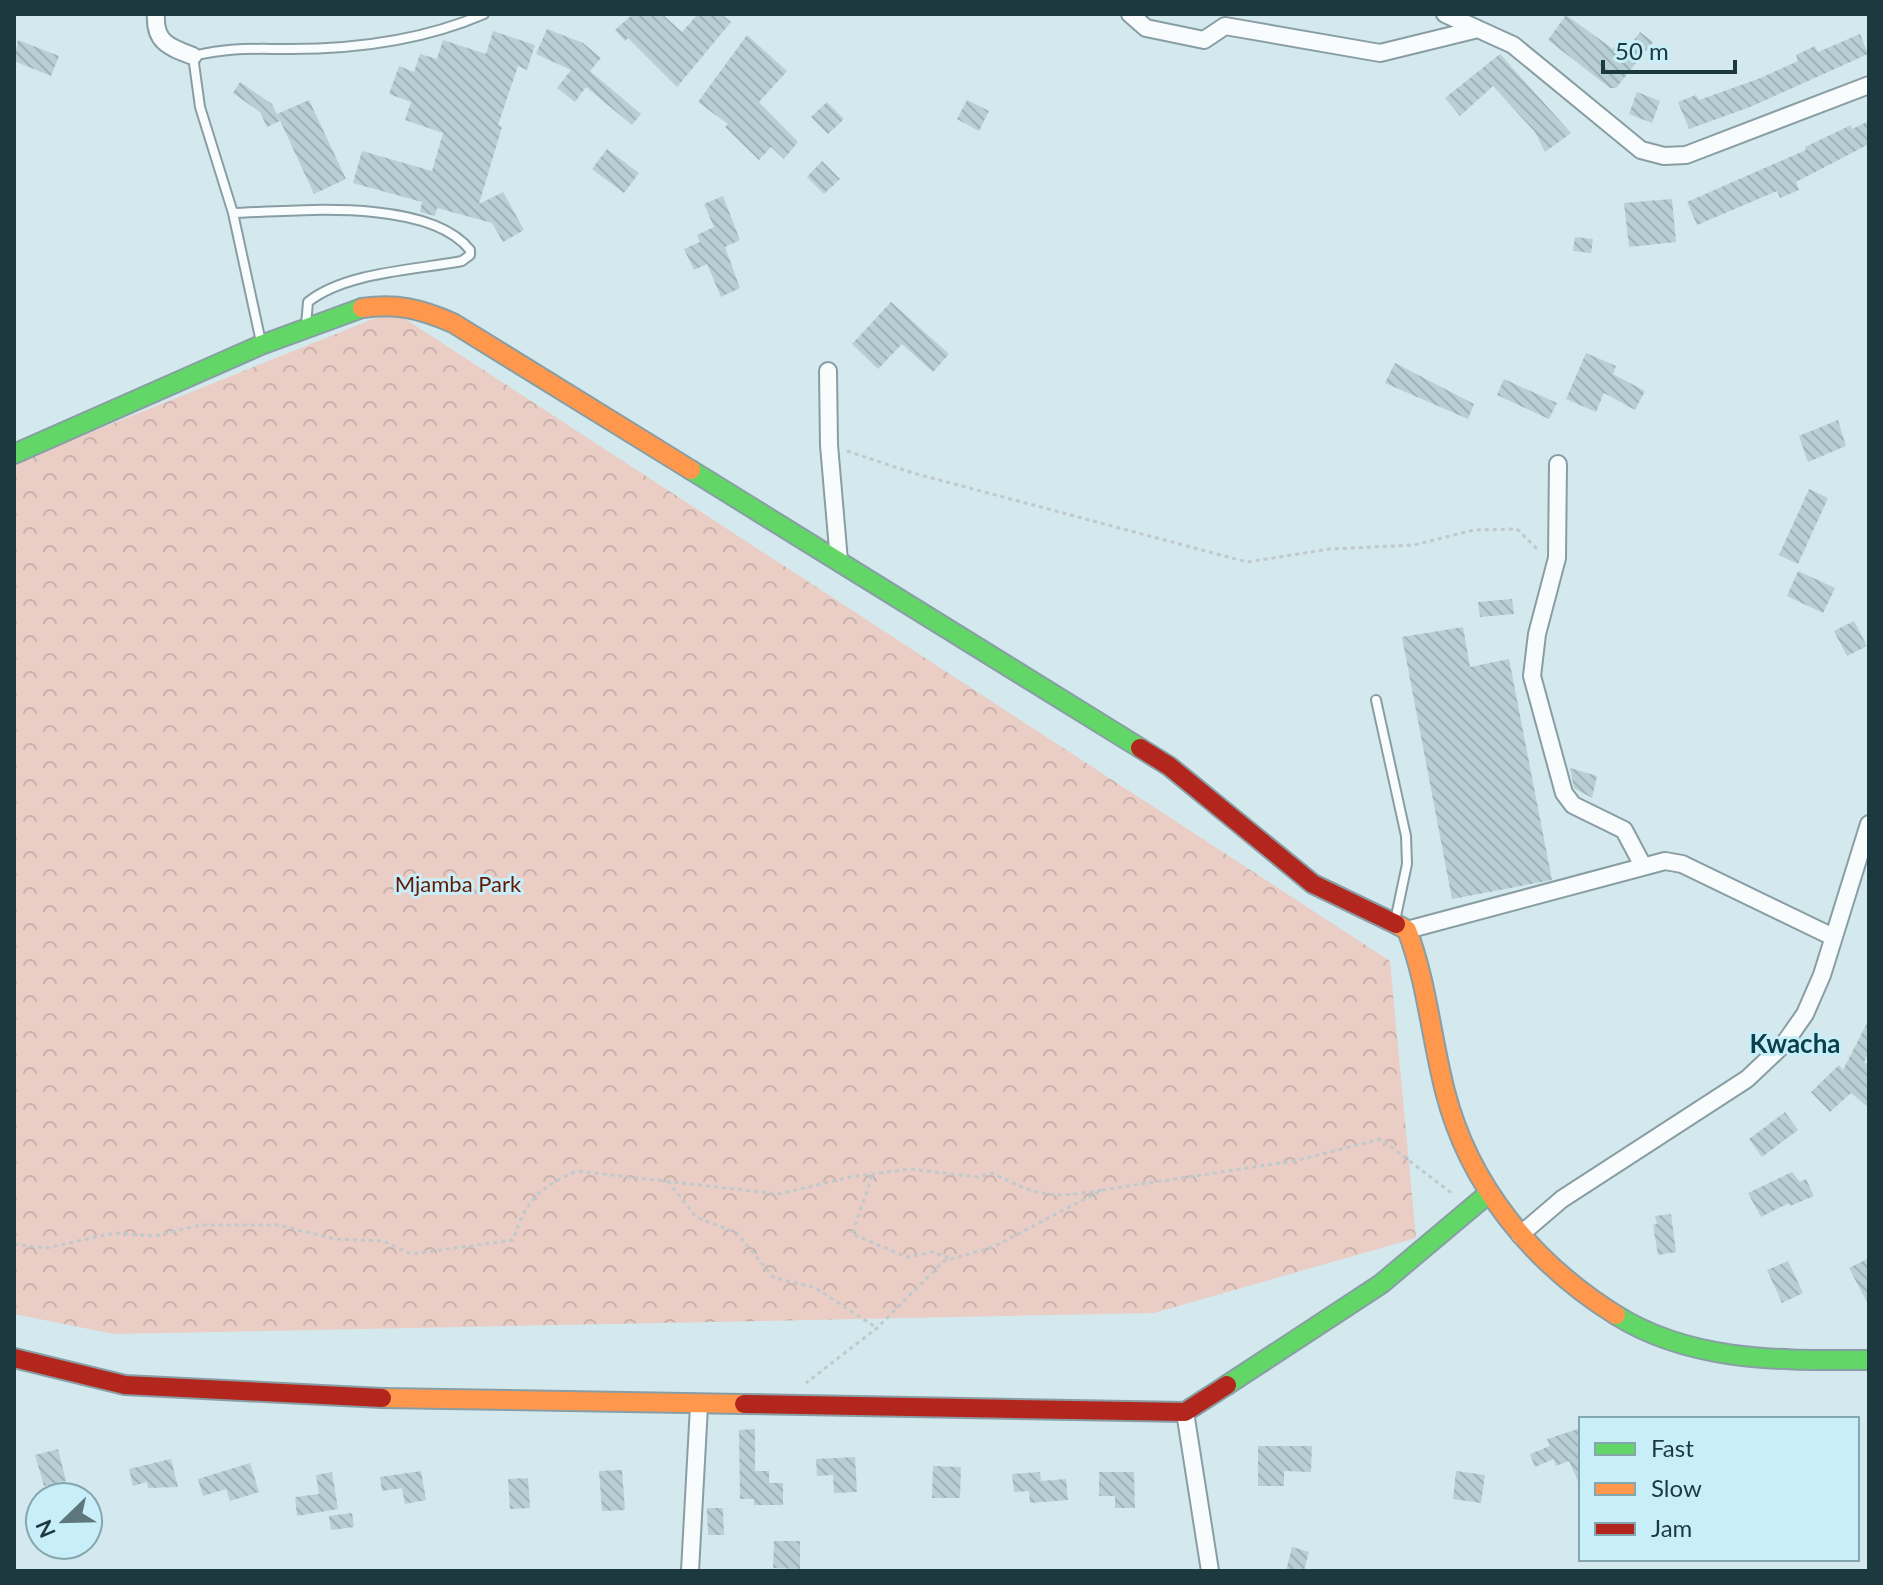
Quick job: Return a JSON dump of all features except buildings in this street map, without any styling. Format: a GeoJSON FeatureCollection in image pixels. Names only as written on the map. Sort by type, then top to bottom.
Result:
{"type":"FeatureCollection","features":[{"type":"Feature","properties":{"kind":"main road"},"geometry":{"type":"LineString","coordinates":[[14,454],[261,345],[359,308],[392,304],[421,309],[453,323],[1169,766],[1313,884],[1401,926],[1423,973],[1431,1033],[1446,1097],[1467,1155],[1488,1194],[1520,1235],[1580,1292],[1607,1310],[1672,1342],[1709,1353],[1772,1361],[1869,1360]]}},
{"type":"Feature","properties":{"kind":"main road"},"geometry":{"type":"LineString","coordinates":[[14,1358],[125,1385],[321,1397],[699,1406],[904,1405],[1185,1412],[1381,1284],[1488,1194]]}},
{"type":"Feature","properties":{"kind":"street"},"geometry":{"type":"LineString","coordinates":[[156,14],[155,30],[164,44],[193,56]]}},
{"type":"Feature","properties":{"kind":"street"},"geometry":{"type":"LineString","coordinates":[[1130,14],[1146,28],[1204,40],[1225,26],[1380,53],[1478,29]]}},
{"type":"Feature","properties":{"kind":"street"},"geometry":{"type":"LineString","coordinates":[[1445,14],[1513,45],[1641,150],[1664,156],[1686,155],[1869,85]]}},
{"type":"Feature","properties":{"kind":"street"},"geometry":{"type":"LineString","coordinates":[[828,371],[829,445],[839,561]]}},
{"type":"Feature","properties":{"kind":"street"},"geometry":{"type":"LineString","coordinates":[[1558,464],[1556,568],[1537,634],[1532,676],[1558,777],[1573,805],[1624,830],[1642,864]]}},
{"type":"Feature","properties":{"kind":"street"},"geometry":{"type":"LineString","coordinates":[[1520,1235],[1562,1199],[1717,1101],[1747,1079],[1784,1044],[1805,1014],[1822,975],[1831,936],[1869,824]]}},
{"type":"Feature","properties":{"kind":"street"},"geometry":{"type":"LineString","coordinates":[[1401,926],[1618,876],[1642,864],[1665,861],[1682,864],[1831,936]]}},
{"type":"Feature","properties":{"kind":"street"},"geometry":{"type":"LineString","coordinates":[[690,1571],[699,1406]]}},
{"type":"Feature","properties":{"kind":"street"},"geometry":{"type":"LineString","coordinates":[[1185,1412],[1210,1571]]}},
{"type":"Feature","properties":{"kind":"lane"},"geometry":{"type":"LineString","coordinates":[[261,345],[233,213],[200,107],[193,56],[234,47],[291,49],[378,43],[456,26],[484,14]]}},
{"type":"Feature","properties":{"kind":"lane"},"geometry":{"type":"LineString","coordinates":[[233,213],[380,211],[453,234],[470,250],[470,255],[462,261],[347,281],[320,292],[308,302],[306,328]]}},
{"type":"Feature","properties":{"kind":"lane"},"geometry":{"type":"LineString","coordinates":[[1376,700],[1406,836],[1407,864],[1401,926]]}},
{"type":"Feature","properties":{"kind":"path"},"geometry":{"type":"LineString","coordinates":[[829,445],[913,473],[1247,562],[1330,549],[1414,545],[1474,530],[1517,529],[1556,568]]}},
{"type":"Feature","properties":{"kind":"path"},"geometry":{"type":"LineString","coordinates":[[14,1244],[46,1248],[115,1233],[155,1236],[200,1225],[278,1225],[335,1239],[383,1241],[411,1254],[513,1240],[523,1209],[550,1183],[576,1171],[779,1194],[850,1177],[910,1169],[978,1177],[992,1173],[1033,1193],[1063,1197],[1294,1161],[1381,1139],[1470,1208]]}},
{"type":"Feature","properties":{"kind":"path"},"geometry":{"type":"LineString","coordinates":[[872,1176],[852,1234],[907,1257],[933,1252],[952,1259]]}},
{"type":"Feature","properties":{"kind":"path"},"geometry":{"type":"LineString","coordinates":[[668,1181],[696,1217],[737,1233],[774,1278],[814,1287],[877,1328]]}},
{"type":"Feature","properties":{"kind":"path"},"geometry":{"type":"LineString","coordinates":[[798,1388],[837,1363],[933,1272],[952,1259],[993,1247],[1102,1190]]}},
{"type":"Feature","properties":{"kind":"green space","name":"Mjamba Park"},"geometry":{"type":"Polygon","coordinates":[[[393,311],[1390,961],[1416,1238],[1154,1313],[114,1334],[14,1314],[14,463],[393,311]]]}},
{"type":"Feature","properties":{"kind":"traffic: fast"},"geometry":{"type":"LineString","coordinates":[[14,454],[261,345],[362,308]]}},
{"type":"Feature","properties":{"kind":"traffic: fast"},"geometry":{"type":"LineString","coordinates":[[691,470],[1140,748]]}},
{"type":"Feature","properties":{"kind":"traffic: fast"},"geometry":{"type":"LineString","coordinates":[[1227,1385],[1381,1284],[1488,1194]]}},
{"type":"Feature","properties":{"kind":"traffic: fast"},"geometry":{"type":"LineString","coordinates":[[1616,1315],[1645,1331],[1676,1342],[1739,1356],[1869,1360]]}},
{"type":"Feature","properties":{"kind":"traffic: slow"},"geometry":{"type":"LineString","coordinates":[[362,308],[409,308],[453,323],[691,470]]}},
{"type":"Feature","properties":{"kind":"traffic: slow"},"geometry":{"type":"LineString","coordinates":[[1396,924],[1407,930],[1414,950],[1445,1091],[1470,1159],[1509,1220],[1532,1247],[1586,1295],[1616,1315]]}},
{"type":"Feature","properties":{"kind":"traffic: slow"},"geometry":{"type":"LineString","coordinates":[[382,1398],[744,1404]]}},
{"type":"Feature","properties":{"kind":"traffic: jam"},"geometry":{"type":"LineString","coordinates":[[1140,748],[1169,766],[1313,884],[1396,924]]}},
{"type":"Feature","properties":{"kind":"traffic: jam"},"geometry":{"type":"LineString","coordinates":[[14,1358],[125,1385],[382,1398]]}},
{"type":"Feature","properties":{"kind":"traffic: jam"},"geometry":{"type":"LineString","coordinates":[[744,1404],[1185,1412],[1227,1385]]}},
{"type":"Feature","properties":{"kind":"district","name":"Kwacha"},"geometry":{"type":"Point","coordinates":[1795,1043]}}]}
